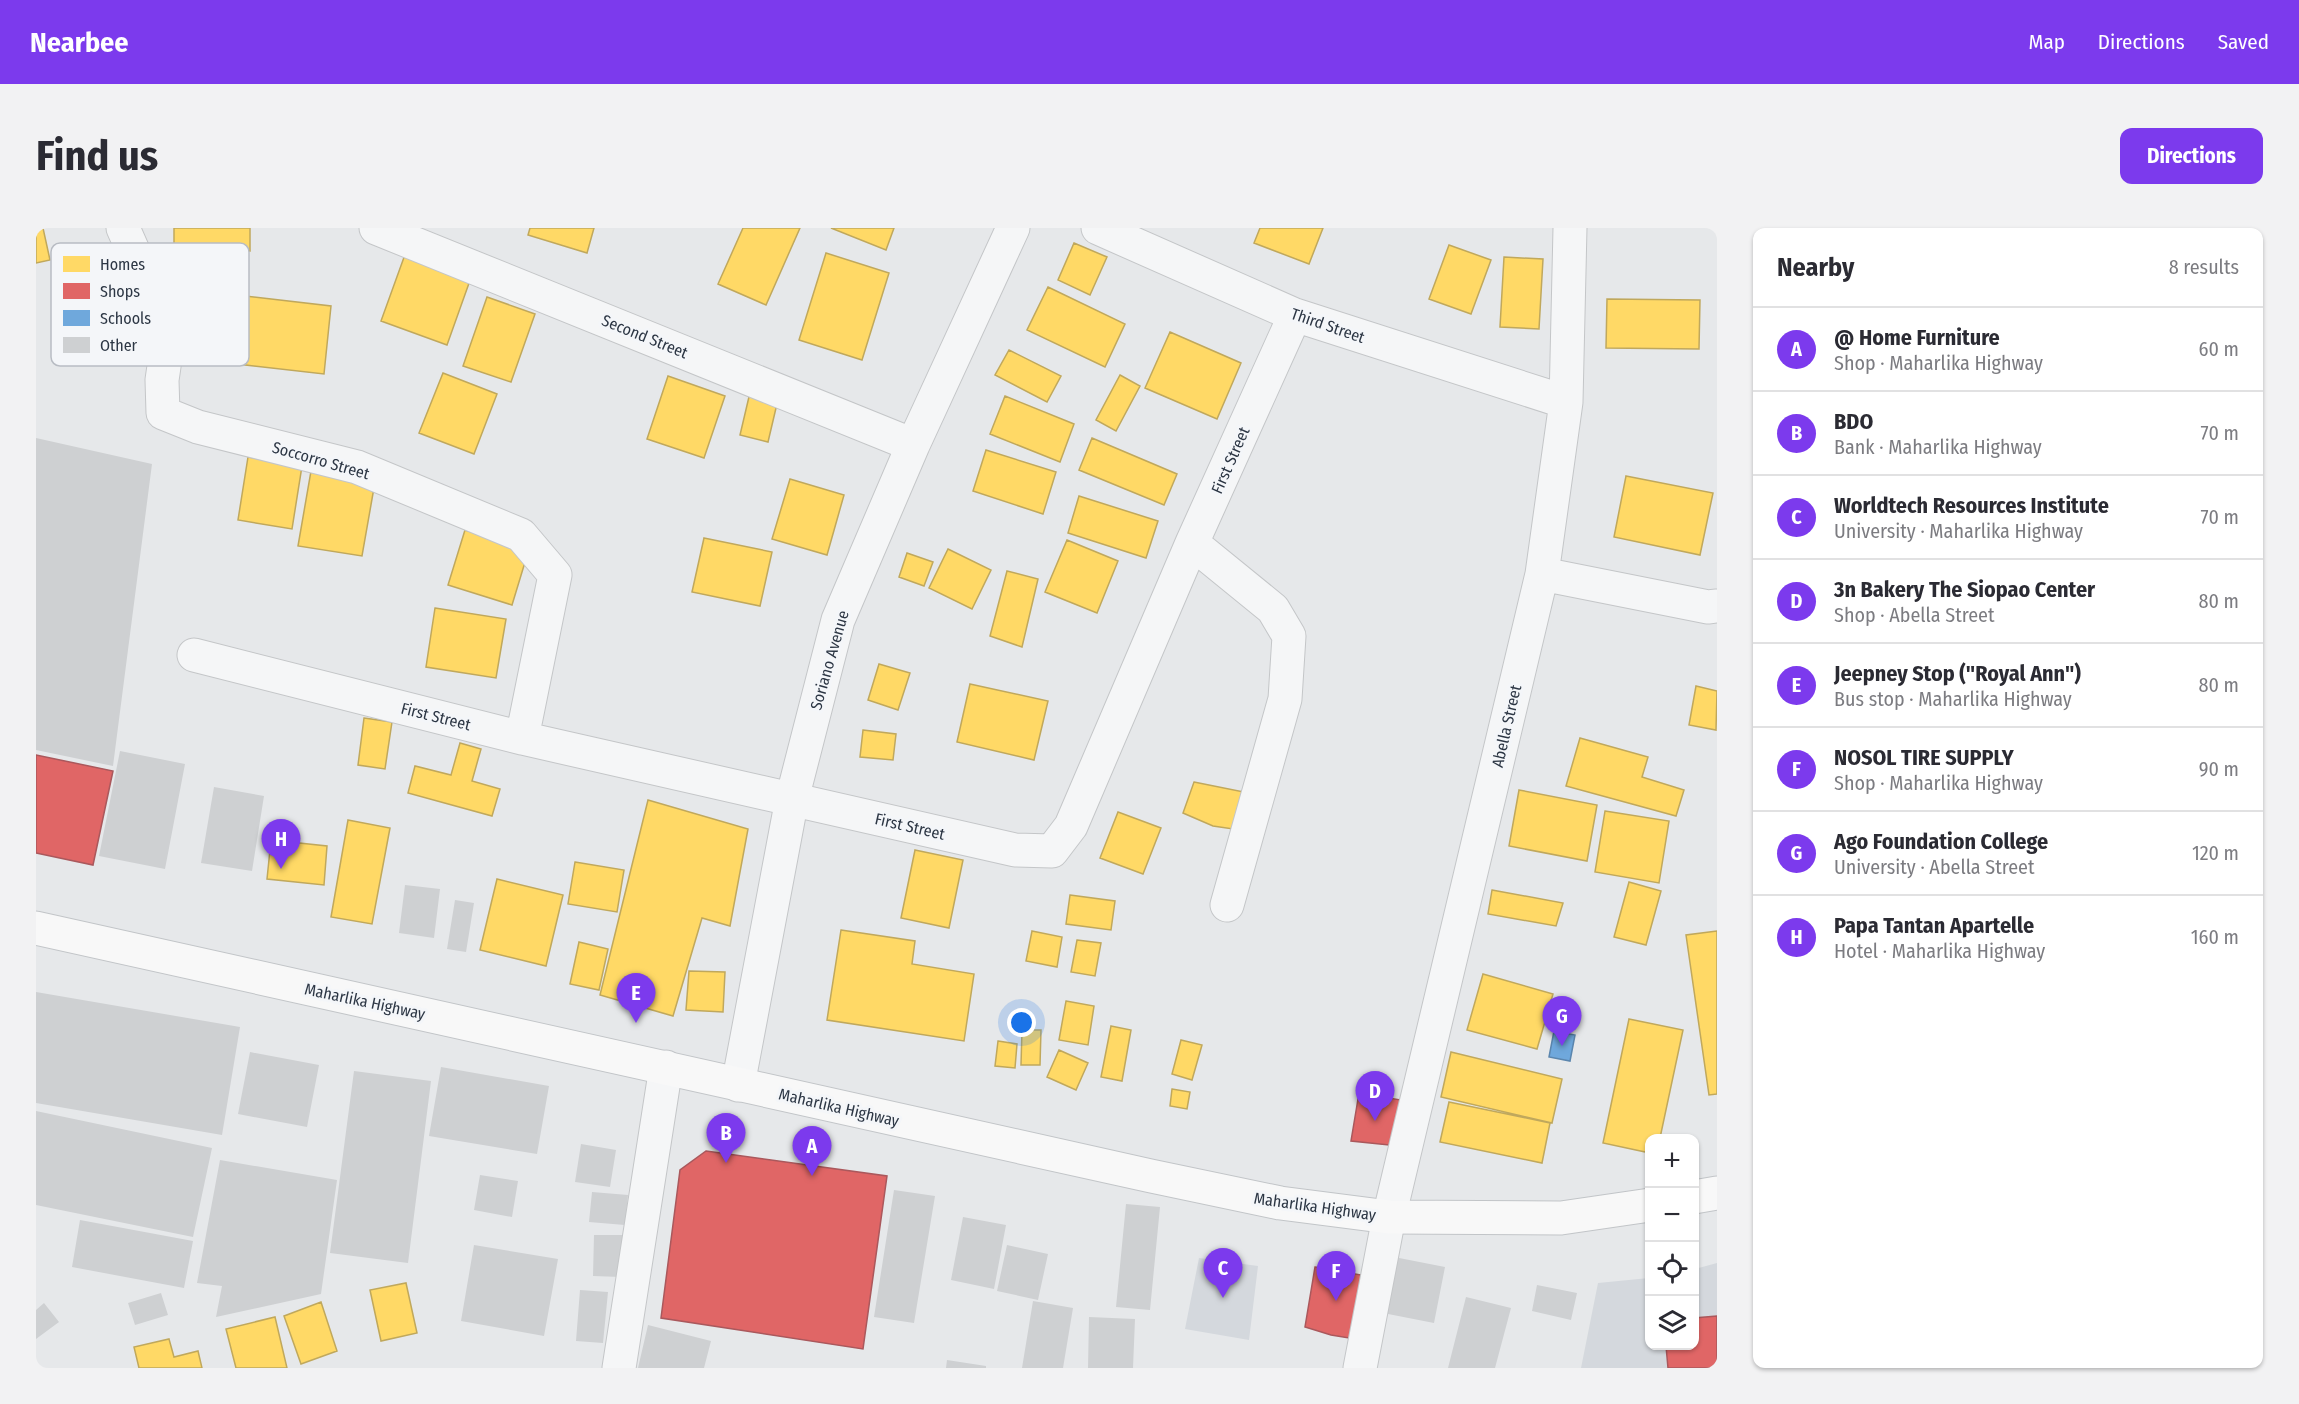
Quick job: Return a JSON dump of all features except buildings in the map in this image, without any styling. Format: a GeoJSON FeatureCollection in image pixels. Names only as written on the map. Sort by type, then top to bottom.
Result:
{"type":"FeatureCollection","features":[{"type":"Feature","properties":{"kind":"main road","name":"Maharlika Highway"},"geometry":{"type":"LineString","coordinates":[[36,928],[1280,1203],[1389,1217],[1561,1218],[1645,1206]]}},
{"type":"Feature","properties":{"kind":"main road"},"geometry":{"type":"LineString","coordinates":[[1699,1196],[1717,1193]]}},
{"type":"Feature","properties":{"kind":"street","name":"Soccorro Street"},"geometry":{"type":"LineString","coordinates":[[123,228],[130,243]]}},
{"type":"Feature","properties":{"kind":"street","name":"Second Street"},"geometry":{"type":"LineString","coordinates":[[376,228],[913,445]]}},
{"type":"Feature","properties":{"kind":"street","name":"Soriano Avenue"},"geometry":{"type":"LineString","coordinates":[[738,1085],[792,799],[838,620],[913,445],[1013,228]]}},
{"type":"Feature","properties":{"kind":"street","name":"Third Street"},"geometry":{"type":"LineString","coordinates":[[1098,228],[1295,315],[1566,402]]}},
{"type":"Feature","properties":{"kind":"street","name":"Abella Street"},"geometry":{"type":"LineString","coordinates":[[1360,1368],[1389,1217],[1542,574],[1566,402],[1570,228]]}},
{"type":"Feature","properties":{"kind":"street","name":"First Street"},"geometry":{"type":"LineString","coordinates":[[194,655],[522,738],[1015,850],[1052,851],[1071,825],[1192,543],[1295,315]]}},
{"type":"Feature","properties":{"kind":"street","name":"Soccorro Street"},"geometry":{"type":"LineString","coordinates":[[164,366],[162,380],[164,413],[198,427],[357,467],[521,535],[555,575],[522,738]]}},
{"type":"Feature","properties":{"kind":"street"},"geometry":{"type":"LineString","coordinates":[[1192,543],[1273,609],[1289,636],[1285,699],[1227,905]]}},
{"type":"Feature","properties":{"kind":"street"},"geometry":{"type":"LineString","coordinates":[[1542,574],[1708,607],[1717,606]]}},
{"type":"Feature","properties":{"kind":"street"},"geometry":{"type":"LineString","coordinates":[[619,1368],[666,1067]]}},
{"type":"Feature","properties":{"kind":"shaded area"},"geometry":{"type":"Polygon","coordinates":[[[1199,1258],[1258,1266],[1249,1340],[1185,1329],[1199,1258]]]}},
{"type":"Feature","properties":{"kind":"shaded area"},"geometry":{"type":"Polygon","coordinates":[[[1717,1263],[1717,1368],[1581,1368],[1598,1283],[1645,1278],[1645,1350],[1699,1350],[1699,1268],[1717,1263]]]}},
{"type":"Feature","properties":{"kind":"place","name":"Papa Tantan Apartelle"},"geometry":{"type":"Point","coordinates":[281,869]}},
{"type":"Feature","properties":{"kind":"place","name":"Jeepney Stop (\"Royal Ann\")"},"geometry":{"type":"Point","coordinates":[636,1023]}},
{"type":"Feature","properties":{"kind":"place","name":"Ago Foundation College"},"geometry":{"type":"Point","coordinates":[1562,1046]}},
{"type":"Feature","properties":{"kind":"place","name":"3n Bakery The Siopao Center"},"geometry":{"type":"Point","coordinates":[1375,1121]}},
{"type":"Feature","properties":{"kind":"place","name":"BDO"},"geometry":{"type":"Point","coordinates":[726,1163]}},
{"type":"Feature","properties":{"kind":"place","name":"@ Home Furniture"},"geometry":{"type":"Point","coordinates":[812,1176]}},
{"type":"Feature","properties":{"kind":"place","name":"Worldtech Resources Institute"},"geometry":{"type":"Point","coordinates":[1223,1298]}},
{"type":"Feature","properties":{"kind":"place","name":"NOSOL TIRE SUPPLY"},"geometry":{"type":"Point","coordinates":[1336,1301]}}]}
